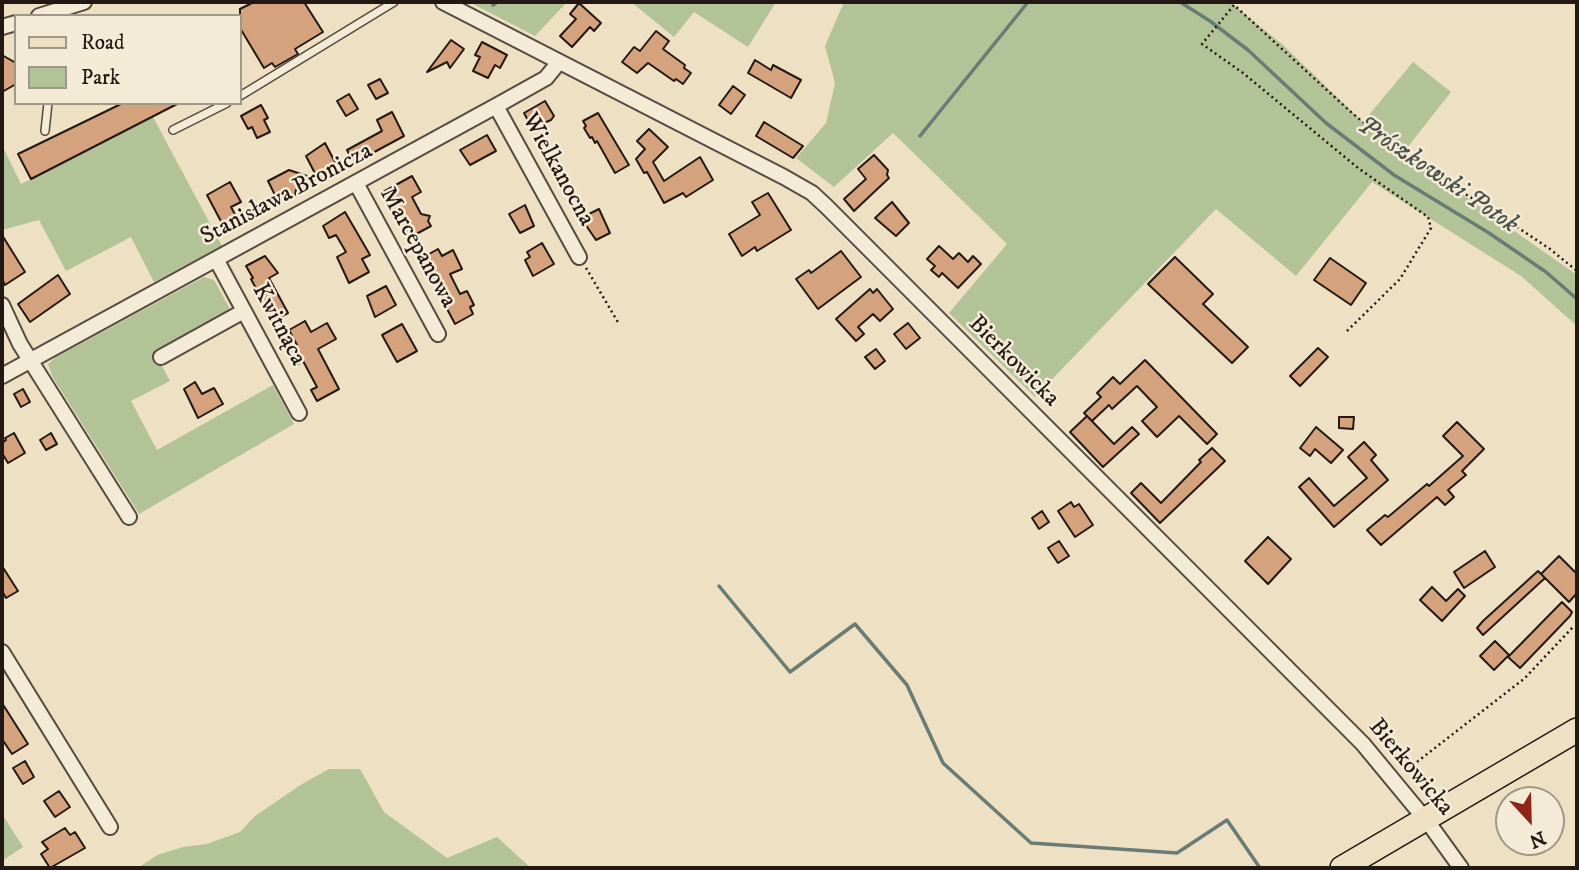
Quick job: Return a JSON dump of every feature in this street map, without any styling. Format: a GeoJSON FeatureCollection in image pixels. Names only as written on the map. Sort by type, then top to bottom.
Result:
{"type":"FeatureCollection","features":[{"type":"Feature","properties":{"kind":"main road"},"geometry":{"type":"LineString","coordinates":[[1342,868],[1577,730]]}},
{"type":"Feature","properties":{"kind":"street"},"geometry":{"type":"LineString","coordinates":[[45,14],[84,2]]}},
{"type":"Feature","properties":{"kind":"street","name":"Bierkowicka"},"geometry":{"type":"LineString","coordinates":[[443,2],[784,177],[827,205],[855,237],[1363,744],[1425,819],[1461,868]]}},
{"type":"Feature","properties":{"kind":"street","name":"Stanisława Bronicza"},"geometry":{"type":"LineString","coordinates":[[2,376],[546,78],[559,62]]}},
{"type":"Feature","properties":{"kind":"street","name":"Wielkanocna"},"geometry":{"type":"LineString","coordinates":[[496,106],[579,257]]}},
{"type":"Feature","properties":{"kind":"street","name":"Marcepanowa"},"geometry":{"type":"LineString","coordinates":[[356,183],[438,334]]}},
{"type":"Feature","properties":{"kind":"street","name":"Kwitnąca"},"geometry":{"type":"LineString","coordinates":[[216,259],[299,413]]}},
{"type":"Feature","properties":{"kind":"street"},"geometry":{"type":"LineString","coordinates":[[2,306],[20,344],[129,517]]}},
{"type":"Feature","properties":{"kind":"street"},"geometry":{"type":"LineString","coordinates":[[161,357],[244,311]]}},
{"type":"Feature","properties":{"kind":"street"},"geometry":{"type":"LineString","coordinates":[[2,652],[110,827]]}},
{"type":"Feature","properties":{"kind":"lane"},"geometry":{"type":"LineString","coordinates":[[242,95],[394,2]]}},
{"type":"Feature","properties":{"kind":"lane"},"geometry":{"type":"LineString","coordinates":[[45,131],[48,105]]}},
{"type":"Feature","properties":{"kind":"lane"},"geometry":{"type":"LineString","coordinates":[[173,130],[223,105]]}},
{"type":"Feature","properties":{"kind":"path"},"geometry":{"type":"LineString","coordinates":[[1347,331],[1399,279],[1430,228],[1428,218],[1358,169],[1243,73],[1202,44],[1234,5],[1352,113],[1409,160],[1550,248],[1577,271]]}},
{"type":"Feature","properties":{"kind":"path"},"geometry":{"type":"LineString","coordinates":[[579,257],[619,324]]}},
{"type":"Feature","properties":{"kind":"path"},"geometry":{"type":"LineString","coordinates":[[1393,780],[1525,678],[1573,627]]}},
{"type":"Feature","properties":{"kind":"green space"},"geometry":{"type":"Polygon","coordinates":[[[469,2],[567,2],[535,36],[469,2]]]}},
{"type":"Feature","properties":{"kind":"green space"},"geometry":{"type":"Polygon","coordinates":[[[631,2],[776,2],[748,47],[694,12],[674,37],[631,2]]]}},
{"type":"Feature","properties":{"kind":"green space"},"geometry":{"type":"Polygon","coordinates":[[[844,2],[1230,2],[1283,45],[1363,122],[1413,62],[1451,92],[1403,153],[1577,275],[1577,326],[1521,276],[1372,182],[1296,276],[1216,209],[1035,397],[949,313],[1007,244],[893,133],[834,187],[796,158],[826,123],[835,83],[825,46],[844,2]]]}},
{"type":"Feature","properties":{"kind":"green space"},"geometry":{"type":"Polygon","coordinates":[[[153,117],[222,246],[154,282],[131,237],[66,271],[39,220],[2,230],[2,145],[21,184],[153,117]]]}},
{"type":"Feature","properties":{"kind":"green space"},"geometry":{"type":"Polygon","coordinates":[[[204,277],[214,280],[231,311],[155,353],[170,381],[131,401],[157,450],[273,385],[294,424],[139,514],[52,376],[48,364],[56,357],[204,277]]]}},
{"type":"Feature","properties":{"kind":"green space"},"geometry":{"type":"Polygon","coordinates":[[[329,769],[360,769],[384,812],[447,858],[497,837],[531,868],[138,868],[157,855],[183,847],[207,844],[240,832],[255,816],[329,769]]]}},
{"type":"Feature","properties":{"kind":"green space"},"geometry":{"type":"Polygon","coordinates":[[[2,814],[23,847],[2,861],[2,814]]]}},
{"type":"Feature","properties":{"kind":"building"},"geometry":{"type":"Polygon","coordinates":[[[254,2],[304,2],[323,32],[295,49],[298,54],[275,67],[272,63],[264,68],[242,31],[240,9],[254,2]]]}},
{"type":"Feature","properties":{"kind":"building"},"geometry":{"type":"Polygon","coordinates":[[[579,3],[601,23],[594,31],[590,27],[572,47],[560,36],[576,19],[570,14],[579,3]]]}},
{"type":"Feature","properties":{"kind":"building"},"geometry":{"type":"Polygon","coordinates":[[[656,31],[669,41],[663,49],[685,65],[684,68],[691,73],[683,84],[648,63],[637,73],[622,62],[634,47],[640,51],[656,31]]]}},
{"type":"Feature","properties":{"kind":"building"},"geometry":{"type":"Polygon","coordinates":[[[451,40],[464,49],[450,68],[447,62],[427,72],[451,40]]]}},
{"type":"Feature","properties":{"kind":"building"},"geometry":{"type":"Polygon","coordinates":[[[482,42],[507,55],[500,68],[495,65],[488,78],[473,71],[480,57],[475,55],[482,42]]]}},
{"type":"Feature","properties":{"kind":"building"},"geometry":{"type":"Polygon","coordinates":[[[2,55],[14,62],[14,85],[2,92],[2,55]]]}},
{"type":"Feature","properties":{"kind":"building"},"geometry":{"type":"Polygon","coordinates":[[[755,60],[771,70],[773,65],[801,80],[791,98],[748,73],[755,60]]]}},
{"type":"Feature","properties":{"kind":"building"},"geometry":{"type":"Polygon","coordinates":[[[380,79],[388,93],[376,99],[368,85],[380,79]]]}},
{"type":"Feature","properties":{"kind":"building"},"geometry":{"type":"Polygon","coordinates":[[[733,86],[745,95],[731,114],[719,105],[733,86]]]}},
{"type":"Feature","properties":{"kind":"building"},"geometry":{"type":"Polygon","coordinates":[[[349,94],[358,109],[346,116],[337,101],[349,94]]]}},
{"type":"Feature","properties":{"kind":"building"},"geometry":{"type":"Polygon","coordinates":[[[545,101],[554,116],[532,128],[524,113],[545,101]]]}},
{"type":"Feature","properties":{"kind":"building"},"geometry":{"type":"Polygon","coordinates":[[[119,105],[175,105],[31,179],[18,154],[119,105]]]}},
{"type":"Feature","properties":{"kind":"building"},"geometry":{"type":"Polygon","coordinates":[[[261,105],[268,118],[264,120],[270,132],[257,138],[252,127],[248,129],[241,116],[261,105]]]}},
{"type":"Feature","properties":{"kind":"building"},"geometry":{"type":"Polygon","coordinates":[[[392,112],[404,136],[354,163],[347,150],[382,131],[377,120],[392,112]]]}},
{"type":"Feature","properties":{"kind":"building"},"geometry":{"type":"Polygon","coordinates":[[[598,113],[629,165],[615,173],[597,141],[595,143],[592,137],[590,138],[584,128],[586,126],[583,121],[598,113]]]}},
{"type":"Feature","properties":{"kind":"building"},"geometry":{"type":"Polygon","coordinates":[[[764,122],[803,146],[793,158],[756,136],[764,122]]]}},
{"type":"Feature","properties":{"kind":"building"},"geometry":{"type":"Polygon","coordinates":[[[649,129],[668,147],[653,162],[664,181],[700,157],[713,180],[686,197],[683,193],[664,203],[647,172],[644,173],[636,159],[645,149],[637,141],[649,129]]]}},
{"type":"Feature","properties":{"kind":"building"},"geometry":{"type":"Polygon","coordinates":[[[487,135],[496,151],[470,165],[460,150],[487,135]]]}},
{"type":"Feature","properties":{"kind":"building"},"geometry":{"type":"Polygon","coordinates":[[[325,143],[336,164],[326,169],[330,176],[319,181],[306,156],[325,143]]]}},
{"type":"Feature","properties":{"kind":"building"},"geometry":{"type":"Polygon","coordinates":[[[874,155],[888,170],[889,178],[854,211],[844,199],[866,179],[858,169],[874,155]]]}},
{"type":"Feature","properties":{"kind":"building"},"geometry":{"type":"Polygon","coordinates":[[[289,170],[316,179],[296,190],[295,195],[277,199],[268,181],[289,170]]]}},
{"type":"Feature","properties":{"kind":"building"},"geometry":{"type":"Polygon","coordinates":[[[412,176],[421,192],[412,197],[421,214],[430,216],[428,221],[431,226],[409,238],[383,192],[412,176]]]}},
{"type":"Feature","properties":{"kind":"building"},"geometry":{"type":"Polygon","coordinates":[[[230,182],[241,202],[231,207],[238,220],[224,227],[207,195],[230,182]]]}},
{"type":"Feature","properties":{"kind":"building"},"geometry":{"type":"Polygon","coordinates":[[[768,193],[791,230],[757,251],[755,247],[742,256],[729,234],[760,215],[752,202],[768,193]]]}},
{"type":"Feature","properties":{"kind":"building"},"geometry":{"type":"Polygon","coordinates":[[[892,202],[909,223],[896,236],[875,218],[892,202]]]}},
{"type":"Feature","properties":{"kind":"building"},"geometry":{"type":"Polygon","coordinates":[[[525,205],[534,226],[520,233],[509,214],[525,205]]]}},
{"type":"Feature","properties":{"kind":"building"},"geometry":{"type":"Polygon","coordinates":[[[599,209],[610,233],[596,240],[583,221],[588,218],[587,215],[599,209]]]}},
{"type":"Feature","properties":{"kind":"building"},"geometry":{"type":"Polygon","coordinates":[[[345,212],[370,255],[362,259],[369,272],[349,283],[337,257],[346,252],[336,235],[329,238],[323,226],[345,212]]]}},
{"type":"Feature","properties":{"kind":"building"},"geometry":{"type":"Polygon","coordinates":[[[2,235],[25,272],[5,285],[2,279],[2,235]]]}},
{"type":"Feature","properties":{"kind":"building"},"geometry":{"type":"Polygon","coordinates":[[[542,243],[554,264],[533,276],[525,260],[530,257],[527,252],[542,243]]]}},
{"type":"Feature","properties":{"kind":"building"},"geometry":{"type":"Polygon","coordinates":[[[939,246],[953,259],[959,253],[968,262],[973,256],[981,264],[958,288],[942,273],[939,277],[931,270],[935,266],[927,259],[939,246]]]}},
{"type":"Feature","properties":{"kind":"building"},"geometry":{"type":"Polygon","coordinates":[[[438,249],[442,256],[453,250],[462,269],[450,274],[460,294],[467,291],[474,305],[470,307],[473,314],[455,324],[444,303],[446,299],[422,258],[438,249]]]}},
{"type":"Feature","properties":{"kind":"building"},"geometry":{"type":"Polygon","coordinates":[[[841,251],[861,277],[818,309],[796,279],[809,270],[811,273],[841,251]]]}},
{"type":"Feature","properties":{"kind":"building"},"geometry":{"type":"Polygon","coordinates":[[[265,256],[278,273],[269,278],[288,313],[273,321],[246,266],[265,256]]]}},
{"type":"Feature","properties":{"kind":"building"},"geometry":{"type":"Polygon","coordinates":[[[1175,257],[1213,294],[1203,304],[1248,347],[1232,363],[1148,284],[1175,257]]]}},
{"type":"Feature","properties":{"kind":"building"},"geometry":{"type":"Polygon","coordinates":[[[1330,258],[1366,283],[1351,305],[1314,280],[1330,258]]]}},
{"type":"Feature","properties":{"kind":"building"},"geometry":{"type":"Polygon","coordinates":[[[58,275],[70,294],[30,322],[18,304],[58,275]]]}},
{"type":"Feature","properties":{"kind":"building"},"geometry":{"type":"Polygon","coordinates":[[[386,286],[396,305],[375,317],[367,296],[386,286]]]}},
{"type":"Feature","properties":{"kind":"building"},"geometry":{"type":"Polygon","coordinates":[[[870,289],[873,293],[877,289],[893,309],[880,321],[873,314],[858,327],[864,334],[856,341],[836,319],[870,289]]]}},
{"type":"Feature","properties":{"kind":"building"},"geometry":{"type":"Polygon","coordinates":[[[305,321],[311,332],[327,323],[336,339],[318,349],[339,389],[317,401],[311,390],[317,387],[303,361],[297,365],[289,350],[297,345],[289,330],[305,321]]]}},
{"type":"Feature","properties":{"kind":"building"},"geometry":{"type":"Polygon","coordinates":[[[908,323],[920,338],[906,349],[894,334],[908,323]]]}},
{"type":"Feature","properties":{"kind":"building"},"geometry":{"type":"Polygon","coordinates":[[[402,324],[417,351],[397,362],[382,335],[402,324]]]}},
{"type":"Feature","properties":{"kind":"building"},"geometry":{"type":"Polygon","coordinates":[[[1318,348],[1328,357],[1300,386],[1290,376],[1318,348]]]}},
{"type":"Feature","properties":{"kind":"building"},"geometry":{"type":"Polygon","coordinates":[[[876,349],[885,361],[875,369],[865,357],[876,349]]]}},
{"type":"Feature","properties":{"kind":"building"},"geometry":{"type":"Polygon","coordinates":[[[1145,360],[1217,434],[1207,444],[1179,416],[1157,437],[1142,421],[1157,407],[1137,386],[1112,409],[1109,405],[1092,421],[1088,417],[1114,444],[1132,427],[1139,434],[1103,467],[1070,432],[1087,416],[1084,413],[1101,397],[1097,393],[1113,377],[1120,384],[1145,360]]]}},
{"type":"Feature","properties":{"kind":"building"},"geometry":{"type":"Polygon","coordinates":[[[195,382],[202,394],[214,388],[223,404],[198,418],[184,389],[195,382]]]}},
{"type":"Feature","properties":{"kind":"building"},"geometry":{"type":"Polygon","coordinates":[[[23,389],[30,402],[21,407],[14,394],[23,389]]]}},
{"type":"Feature","properties":{"kind":"building"},"geometry":{"type":"Polygon","coordinates":[[[1339,417],[1354,417],[1353,429],[1339,428],[1339,417]]]}},
{"type":"Feature","properties":{"kind":"building"},"geometry":{"type":"Polygon","coordinates":[[[1457,422],[1484,449],[1462,471],[1466,475],[1448,490],[1454,497],[1445,505],[1437,497],[1381,545],[1367,530],[1385,515],[1388,517],[1427,484],[1429,486],[1463,456],[1443,436],[1457,422]]]}},
{"type":"Feature","properties":{"kind":"building"},"geometry":{"type":"Polygon","coordinates":[[[1316,427],[1343,450],[1331,463],[1315,449],[1310,456],[1300,448],[1316,427]]]}},
{"type":"Feature","properties":{"kind":"building"},"geometry":{"type":"Polygon","coordinates":[[[14,433],[25,453],[8,463],[2,453],[2,443],[14,433]]]}},
{"type":"Feature","properties":{"kind":"building"},"geometry":{"type":"Polygon","coordinates":[[[51,433],[57,444],[46,450],[40,440],[51,433]]]}},
{"type":"Feature","properties":{"kind":"building"},"geometry":{"type":"Polygon","coordinates":[[[1364,442],[1376,455],[1371,460],[1388,480],[1334,527],[1299,487],[1309,478],[1334,506],[1367,478],[1348,457],[1364,442]]]}},
{"type":"Feature","properties":{"kind":"building"},"geometry":{"type":"Polygon","coordinates":[[[1212,448],[1225,461],[1160,523],[1131,493],[1141,483],[1161,503],[1212,448]]]}},
{"type":"Feature","properties":{"kind":"building"},"geometry":{"type":"Polygon","coordinates":[[[1071,502],[1074,507],[1079,504],[1093,525],[1075,537],[1058,511],[1071,502]]]}},
{"type":"Feature","properties":{"kind":"building"},"geometry":{"type":"Polygon","coordinates":[[[1042,511],[1049,522],[1039,529],[1032,518],[1042,511]]]}},
{"type":"Feature","properties":{"kind":"building"},"geometry":{"type":"Polygon","coordinates":[[[1268,537],[1291,559],[1268,584],[1245,561],[1268,537]]]}},
{"type":"Feature","properties":{"kind":"building"},"geometry":{"type":"Polygon","coordinates":[[[1059,541],[1069,556],[1058,563],[1048,548],[1059,541]]]}},
{"type":"Feature","properties":{"kind":"building"},"geometry":{"type":"Polygon","coordinates":[[[1485,551],[1495,567],[1464,588],[1454,572],[1485,551]]]}},
{"type":"Feature","properties":{"kind":"building"},"geometry":{"type":"Polygon","coordinates":[[[1559,556],[1577,574],[1577,593],[1569,602],[1545,578],[1483,635],[1477,628],[1538,571],[1541,574],[1559,556]]]}},
{"type":"Feature","properties":{"kind":"building"},"geometry":{"type":"Polygon","coordinates":[[[2,566],[18,591],[6,598],[2,591],[2,566]]]}},
{"type":"Feature","properties":{"kind":"building"},"geometry":{"type":"Polygon","coordinates":[[[1432,587],[1446,601],[1458,589],[1465,596],[1442,621],[1420,600],[1432,587]]]}},
{"type":"Feature","properties":{"kind":"building"},"geometry":{"type":"Polygon","coordinates":[[[1562,602],[1572,612],[1570,616],[1520,668],[1508,657],[1562,602]]]}},
{"type":"Feature","properties":{"kind":"building"},"geometry":{"type":"Polygon","coordinates":[[[1495,641],[1509,655],[1494,670],[1480,656],[1495,641]]]}},
{"type":"Feature","properties":{"kind":"building"},"geometry":{"type":"Polygon","coordinates":[[[2,703],[28,744],[12,754],[2,739],[2,703]]]}},
{"type":"Feature","properties":{"kind":"building"},"geometry":{"type":"Polygon","coordinates":[[[25,761],[34,777],[23,784],[13,768],[25,761]]]}},
{"type":"Feature","properties":{"kind":"building"},"geometry":{"type":"Polygon","coordinates":[[[59,791],[70,807],[55,817],[44,801],[59,791]]]}},
{"type":"Feature","properties":{"kind":"building"},"geometry":{"type":"Polygon","coordinates":[[[65,828],[70,835],[75,832],[85,848],[50,868],[41,854],[48,849],[42,842],[65,828]]]}},
{"type":"Feature","properties":{"kind":"waterway"},"geometry":{"type":"LineString","coordinates":[[493,5],[497,2]]}},
{"type":"Feature","properties":{"kind":"waterway"},"geometry":{"type":"LineString","coordinates":[[920,136],[1028,2]]}},
{"type":"Feature","properties":{"kind":"waterway","name":"Prószkowski Potok"},"geometry":{"type":"LineString","coordinates":[[1180,2],[1248,50],[1326,123],[1394,175],[1489,233],[1546,272],[1577,299]]}},
{"type":"Feature","properties":{"kind":"waterway"},"geometry":{"type":"LineString","coordinates":[[719,586],[790,672],[855,624],[907,685],[943,763],[1031,843],[1177,853],[1227,820],[1260,868]]}}]}
